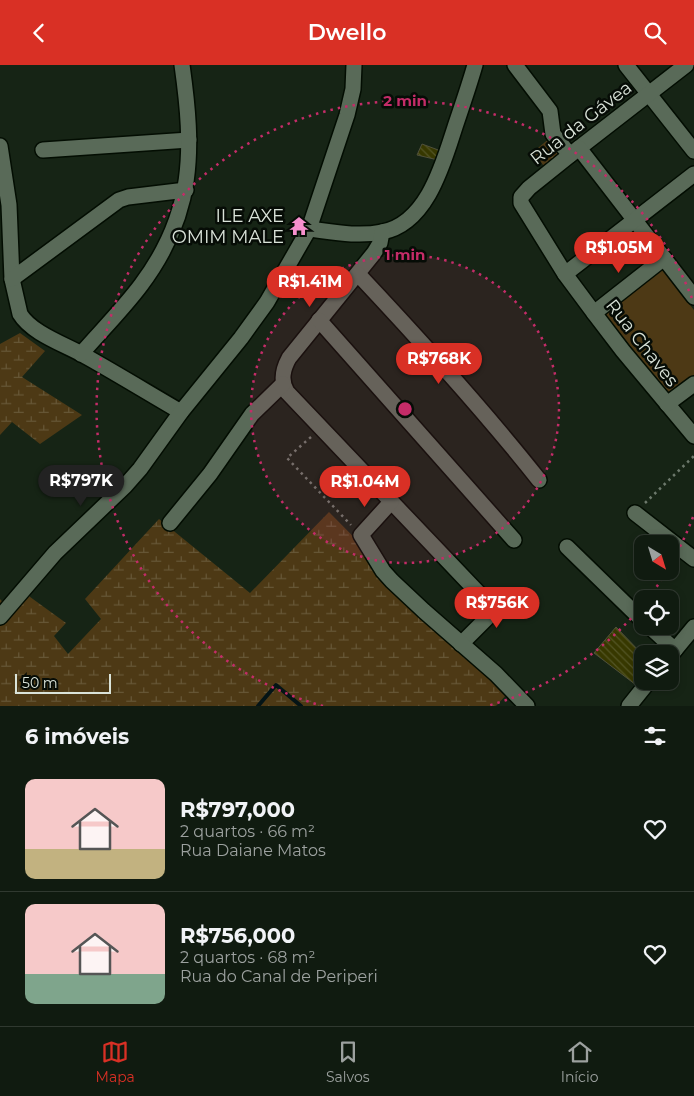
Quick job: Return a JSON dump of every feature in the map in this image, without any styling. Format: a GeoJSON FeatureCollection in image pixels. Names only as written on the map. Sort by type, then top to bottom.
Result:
{"type":"FeatureCollection","features":[{"type":"Feature","properties":{"kind":"street"},"geometry":{"type":"LineString","coordinates":[[81,354],[131,299],[154,267],[180,213],[186,191],[190,140],[182,65]]}},
{"type":"Feature","properties":{"kind":"street"},"geometry":{"type":"LineString","coordinates":[[0,617],[55,553],[125,486],[140,469],[181,412],[241,338],[267,302],[309,229],[347,115],[354,65]]}},
{"type":"Feature","properties":{"kind":"street"},"geometry":{"type":"LineString","coordinates":[[309,229],[359,234],[382,232],[406,221],[421,206],[442,169],[475,65]]}},
{"type":"Feature","properties":{"kind":"street"},"geometry":{"type":"LineString","coordinates":[[515,65],[550,111],[554,134],[574,152],[635,221],[694,297]]}},
{"type":"Feature","properties":{"kind":"street"},"geometry":{"type":"LineString","coordinates":[[626,65],[694,151]]}},
{"type":"Feature","properties":{"kind":"street","name":"Rua da Gávea"},"geometry":{"type":"LineString","coordinates":[[524,193],[686,65]]}},
{"type":"Feature","properties":{"kind":"street"},"geometry":{"type":"LineString","coordinates":[[43,150],[190,140]]}},
{"type":"Feature","properties":{"kind":"street"},"geometry":{"type":"LineString","coordinates":[[0,146],[9,205],[12,279],[20,314],[33,329],[81,354],[181,412]]}},
{"type":"Feature","properties":{"kind":"street"},"geometry":{"type":"LineString","coordinates":[[565,274],[694,174]]}},
{"type":"Feature","properties":{"kind":"street"},"geometry":{"type":"LineString","coordinates":[[12,279],[119,200],[128,197],[186,191]]}},
{"type":"Feature","properties":{"kind":"street","name":"Rua Chaves"},"geometry":{"type":"LineString","coordinates":[[524,193],[521,197],[521,203],[565,274],[594,313],[694,436]]}},
{"type":"Feature","properties":{"kind":"street"},"geometry":{"type":"LineString","coordinates":[[382,232],[377,248],[358,274],[289,357],[284,369],[284,385],[287,392],[487,602],[490,613],[488,617],[461,644]]}},
{"type":"Feature","properties":{"kind":"street"},"geometry":{"type":"LineString","coordinates":[[594,313],[664,258]]}},
{"type":"Feature","properties":{"kind":"street"},"geometry":{"type":"LineString","coordinates":[[358,274],[497,427],[539,479]]}},
{"type":"Feature","properties":{"kind":"street"},"geometry":{"type":"LineString","coordinates":[[320,320],[514,540]]}},
{"type":"Feature","properties":{"kind":"street"},"geometry":{"type":"LineString","coordinates":[[667,404],[694,384]]}},
{"type":"Feature","properties":{"kind":"street"},"geometry":{"type":"LineString","coordinates":[[170,523],[210,474],[252,414],[284,385]]}},
{"type":"Feature","properties":{"kind":"street"},"geometry":{"type":"LineString","coordinates":[[391,502],[361,535],[383,571],[496,674],[527,706]]}},
{"type":"Feature","properties":{"kind":"street"},"geometry":{"type":"LineString","coordinates":[[634,513],[694,559]]}},
{"type":"Feature","properties":{"kind":"street"},"geometry":{"type":"LineString","coordinates":[[567,547],[634,612]]}},
{"type":"Feature","properties":{"kind":"street"},"geometry":{"type":"LineString","coordinates":[[679,645],[694,627]]}},
{"type":"Feature","properties":{"kind":"street"},"geometry":{"type":"LineString","coordinates":[[657,635],[665,645]]}},
{"type":"Feature","properties":{"kind":"street"},"geometry":{"type":"LineString","coordinates":[[629,706],[642,690]]}},
{"type":"Feature","properties":{"kind":"path"},"geometry":{"type":"LineString","coordinates":[[322,427],[287,458],[361,535]]}},
{"type":"Feature","properties":{"kind":"path"},"geometry":{"type":"LineString","coordinates":[[634,513],[694,456]]}},
{"type":"Feature","properties":{"kind":"green space"},"geometry":{"type":"Polygon","coordinates":[[[550,138],[565,154],[547,170],[533,152],[550,138]]]}},
{"type":"Feature","properties":{"kind":"green space"},"geometry":{"type":"Polygon","coordinates":[[[661,268],[694,310],[694,376],[669,395],[604,313],[661,268]]]}},
{"type":"Feature","properties":{"kind":"green space"},"geometry":{"type":"Polygon","coordinates":[[[20,333],[45,351],[22,377],[82,415],[40,444],[12,422],[0,435],[0,344],[20,333]]]}},
{"type":"Feature","properties":{"kind":"green space"},"geometry":{"type":"Polygon","coordinates":[[[329,512],[508,693],[496,706],[0,706],[0,599],[8,609],[26,594],[66,623],[54,636],[68,654],[101,619],[85,599],[159,519],[250,593],[329,512]]]}},
{"type":"Feature","properties":{"kind":"building"},"geometry":{"type":"Polygon","coordinates":[[[422,144],[441,151],[438,160],[417,155],[422,144]]]}},
{"type":"Feature","properties":{"kind":"building"},"geometry":{"type":"Polygon","coordinates":[[[616,627],[634,646],[634,683],[594,653],[616,627]]]}},
{"type":"Feature","properties":{"kind":"waterway"},"geometry":{"type":"LineString","coordinates":[[258,706],[276,685],[301,706]]}},
{"type":"Feature","properties":{"kind":"place","name":"ILE AXE OMIM MALE"},"geometry":{"type":"Point","coordinates":[299,226]}}]}
